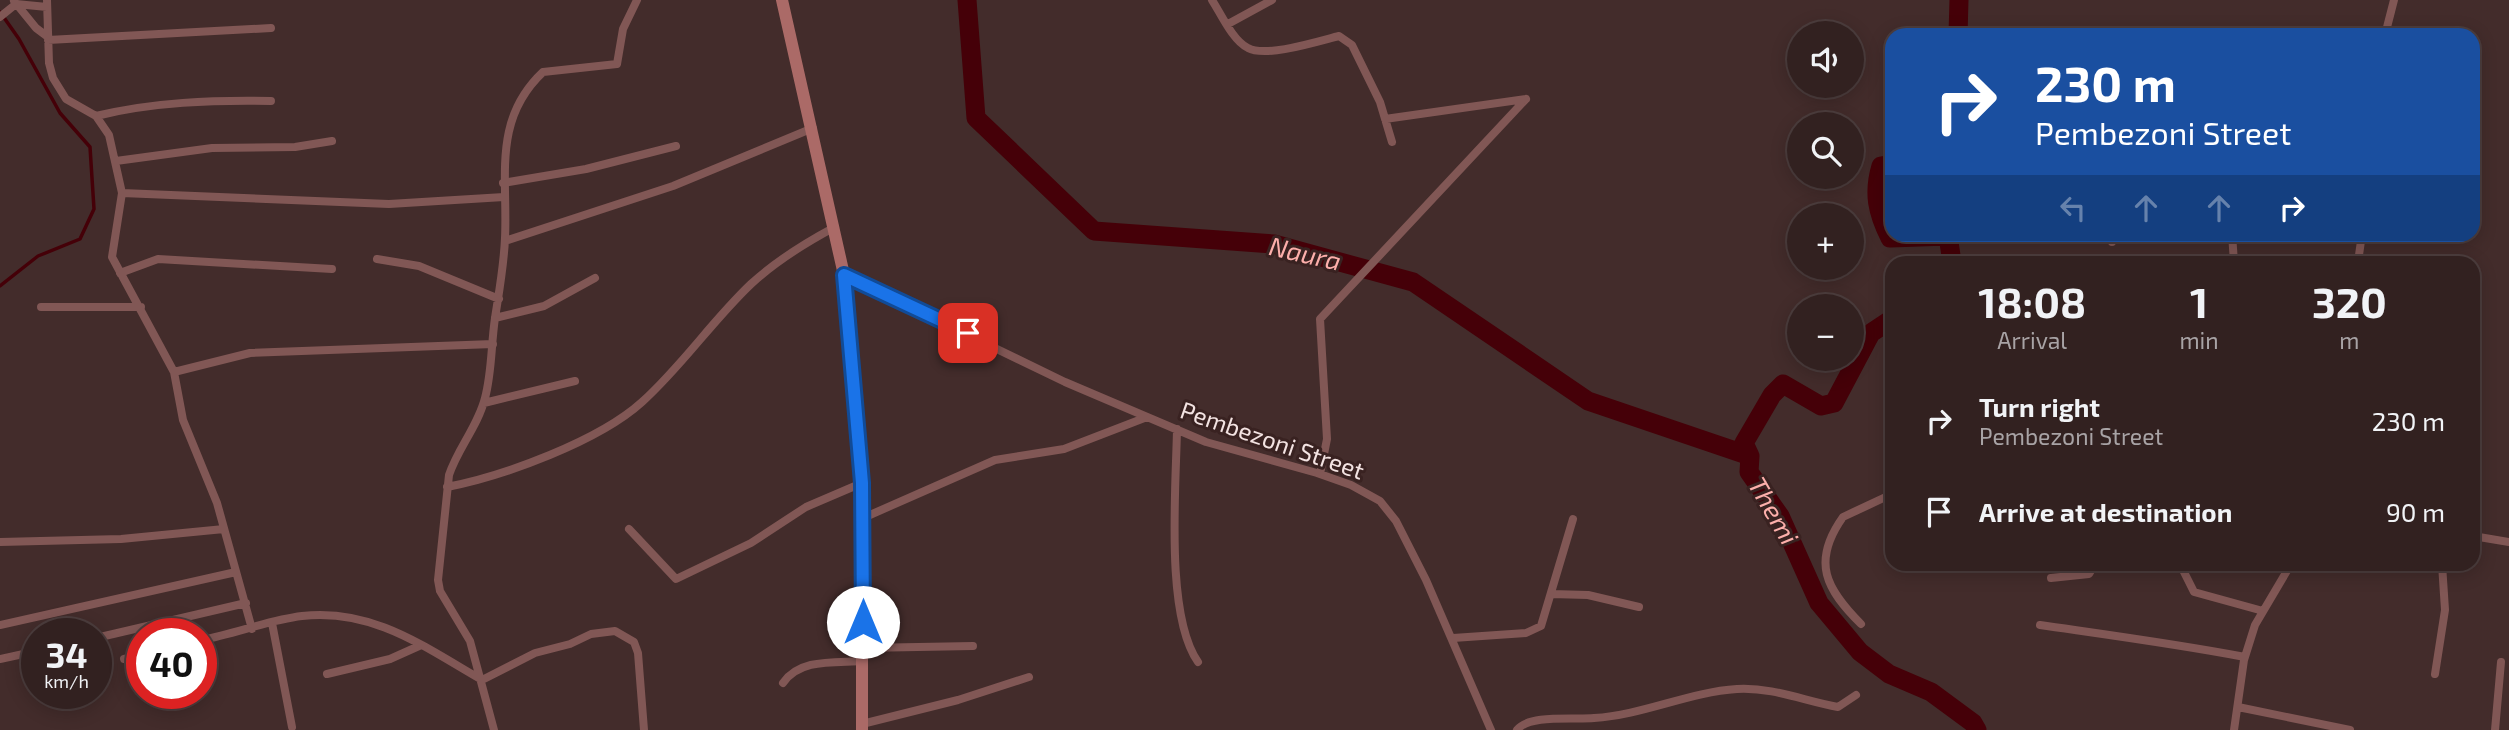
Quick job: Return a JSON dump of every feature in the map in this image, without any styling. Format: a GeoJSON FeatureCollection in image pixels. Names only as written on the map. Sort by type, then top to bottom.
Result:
{"type":"FeatureCollection","features":[{"type":"Feature","properties":{"kind":"street"},"geometry":{"type":"LineString","coordinates":[[494,730],[470,641],[440,591],[438,580],[447,487],[454,460],[477,421],[484,402],[505,241],[503,183],[511,125],[519,102],[542,72],[555,68],[617,64],[623,29],[637,0]]}},
{"type":"Feature","properties":{"kind":"street"},"geometry":{"type":"LineString","coordinates":[[782,0],[844,275],[862,483],[862,727],[1030,677]]}},
{"type":"Feature","properties":{"kind":"street"},"geometry":{"type":"LineString","coordinates":[[1212,0],[1242,44],[1258,51],[1286,48],[1339,36],[1345,38],[1361,62],[1392,142]]}},
{"type":"Feature","properties":{"kind":"street"},"geometry":{"type":"LineString","coordinates":[[1228,24],[1272,0]]}},
{"type":"Feature","properties":{"kind":"street"},"geometry":{"type":"LineString","coordinates":[[2387,28],[2395,0]]}},
{"type":"Feature","properties":{"kind":"street"},"geometry":{"type":"LineString","coordinates":[[15,2],[48,38],[271,28]]}},
{"type":"Feature","properties":{"kind":"street"},"geometry":{"type":"LineString","coordinates":[[1,15],[15,2],[47,3],[49,63],[58,89],[66,99],[96,116],[109,135],[122,193],[111,249],[120,273],[141,307],[173,372],[183,420],[224,529],[252,629]]}},
{"type":"Feature","properties":{"kind":"street"},"geometry":{"type":"LineString","coordinates":[[1320,474],[1327,439],[1320,319],[1526,99],[1385,119]]}},
{"type":"Feature","properties":{"kind":"street"},"geometry":{"type":"LineString","coordinates":[[96,116],[131,108],[230,100],[271,101]]}},
{"type":"Feature","properties":{"kind":"street"},"geometry":{"type":"LineString","coordinates":[[505,241],[673,186],[813,128]]}},
{"type":"Feature","properties":{"kind":"street"},"geometry":{"type":"LineString","coordinates":[[116,161],[212,148],[295,147],[332,141]]}},
{"type":"Feature","properties":{"kind":"street"},"geometry":{"type":"LineString","coordinates":[[503,183],[586,169],[676,146]]}},
{"type":"Feature","properties":{"kind":"street"},"geometry":{"type":"LineString","coordinates":[[122,193],[389,204],[504,197]]}},
{"type":"Feature","properties":{"kind":"street"},"geometry":{"type":"LineString","coordinates":[[447,487],[471,482],[545,457],[621,417],[640,404],[752,284],[786,257],[835,227]]}},
{"type":"Feature","properties":{"kind":"street"},"geometry":{"type":"LineString","coordinates":[[120,273],[158,258],[332,270]]}},
{"type":"Feature","properties":{"kind":"street"},"geometry":{"type":"LineString","coordinates":[[377,259],[419,266],[499,299]]}},
{"type":"Feature","properties":{"kind":"street","name":"Pembezoni Street"},"geometry":{"type":"LineString","coordinates":[[844,275],[1065,382],[1147,417],[1218,446],[1351,485],[1380,501],[1396,521],[1453,638],[1491,730]]}},
{"type":"Feature","properties":{"kind":"street"},"geometry":{"type":"LineString","coordinates":[[495,318],[552,303],[596,278]]}},
{"type":"Feature","properties":{"kind":"street"},"geometry":{"type":"LineString","coordinates":[[41,307],[141,307]]}},
{"type":"Feature","properties":{"kind":"street"},"geometry":{"type":"LineString","coordinates":[[173,372],[250,352],[493,344]]}},
{"type":"Feature","properties":{"kind":"street"},"geometry":{"type":"LineString","coordinates":[[484,402],[575,381]]}},
{"type":"Feature","properties":{"kind":"street"},"geometry":{"type":"LineString","coordinates":[[863,518],[995,460],[1064,449],[1147,417]]}},
{"type":"Feature","properties":{"kind":"street"},"geometry":{"type":"LineString","coordinates":[[1177,429],[1176,505],[1182,632],[1198,662]]}},
{"type":"Feature","properties":{"kind":"street"},"geometry":{"type":"LineString","coordinates":[[629,529],[676,579],[751,543],[806,507],[862,483]]}},
{"type":"Feature","properties":{"kind":"street"},"geometry":{"type":"LineString","coordinates":[[1861,624],[1833,592],[1824,570],[1826,557],[1843,517],[1885,497]]}},
{"type":"Feature","properties":{"kind":"street"},"geometry":{"type":"LineString","coordinates":[[1453,638],[1535,630],[1546,617],[1573,519]]}},
{"type":"Feature","properties":{"kind":"street"},"geometry":{"type":"LineString","coordinates":[[0,541],[121,539],[224,529]]}},
{"type":"Feature","properties":{"kind":"street"},"geometry":{"type":"LineString","coordinates":[[2480,537],[2509,542]]}},
{"type":"Feature","properties":{"kind":"street"},"geometry":{"type":"LineString","coordinates":[[2051,578],[2090,575],[2092,571]]}},
{"type":"Feature","properties":{"kind":"street"},"geometry":{"type":"LineString","coordinates":[[2184,571],[2194,592],[2263,611]]}},
{"type":"Feature","properties":{"kind":"street"},"geometry":{"type":"LineString","coordinates":[[2234,730],[2245,657],[2255,625],[2287,571]]}},
{"type":"Feature","properties":{"kind":"street"},"geometry":{"type":"LineString","coordinates":[[2435,674],[2445,610],[2442,571]]}},
{"type":"Feature","properties":{"kind":"street"},"geometry":{"type":"LineString","coordinates":[[0,625],[236,572]]}},
{"type":"Feature","properties":{"kind":"street"},"geometry":{"type":"LineString","coordinates":[[1551,594],[1588,595],[1639,607]]}},
{"type":"Feature","properties":{"kind":"street"},"geometry":{"type":"LineString","coordinates":[[112,634],[246,603]]}},
{"type":"Feature","properties":{"kind":"street"},"geometry":{"type":"LineString","coordinates":[[217,637],[272,623],[332,614],[363,618],[482,680]]}},
{"type":"Feature","properties":{"kind":"street"},"geometry":{"type":"LineString","coordinates":[[272,623],[292,727]]}},
{"type":"Feature","properties":{"kind":"street"},"geometry":{"type":"LineString","coordinates":[[2040,625],[2103,636],[2150,639],[2245,657]]}},
{"type":"Feature","properties":{"kind":"street"},"geometry":{"type":"LineString","coordinates":[[482,680],[535,653],[570,645],[591,634],[615,631],[634,642],[638,653],[644,730]]}},
{"type":"Feature","properties":{"kind":"street"},"geometry":{"type":"LineString","coordinates":[[327,674],[390,659],[419,646]]}},
{"type":"Feature","properties":{"kind":"street"},"geometry":{"type":"LineString","coordinates":[[863,648],[973,646]]}},
{"type":"Feature","properties":{"kind":"street"},"geometry":{"type":"LineString","coordinates":[[0,659],[21,654]]}},
{"type":"Feature","properties":{"kind":"street"},"geometry":{"type":"LineString","coordinates":[[783,683],[796,668],[804,665],[863,662]]}},
{"type":"Feature","properties":{"kind":"street"},"geometry":{"type":"LineString","coordinates":[[2495,730],[2501,662]]}},
{"type":"Feature","properties":{"kind":"street"},"geometry":{"type":"LineString","coordinates":[[1517,730],[1525,722],[1538,719],[1606,717],[1735,689],[1780,692],[1838,706],[1856,695]]}},
{"type":"Feature","properties":{"kind":"street"},"geometry":{"type":"LineString","coordinates":[[2238,707],[2350,730]]}},
{"type":"Feature","properties":{"kind":"waterway","name":"Naura"},"geometry":{"type":"LineString","coordinates":[[967,0],[976,118],[1094,231],[1274,244],[1413,282],[1588,401],[1750,456]]}},
{"type":"Feature","properties":{"kind":"waterway","name":"Themi"},"geometry":{"type":"LineString","coordinates":[[1958,28],[1959,0]]}},
{"type":"Feature","properties":{"kind":"waterway"},"geometry":{"type":"LineString","coordinates":[[0,12],[19,39],[60,113],[90,147],[94,209],[80,239],[38,256],[0,286]]}},
{"type":"Feature","properties":{"kind":"waterway","name":"Themi"},"geometry":{"type":"LineString","coordinates":[[1885,165],[1881,166],[1877,194],[1885,227]]}},
{"type":"Feature","properties":{"kind":"waterway","name":"Themi"},"geometry":{"type":"LineString","coordinates":[[1949,242],[1951,256]]}},
{"type":"Feature","properties":{"kind":"waterway","name":"Themi"},"geometry":{"type":"LineString","coordinates":[[1885,324],[1871,333],[1834,403],[1821,406],[1783,384],[1772,395],[1744,443],[1750,456],[1749,472],[1780,516],[1819,603],[1860,652],[1889,674],[1931,692],[1973,723],[1977,730]]}},
{"type":"Feature","properties":{"kind":"route"},"geometry":{"type":"LineString","coordinates":[[863,622],[862,483],[844,275],[968,333]]}}]}
